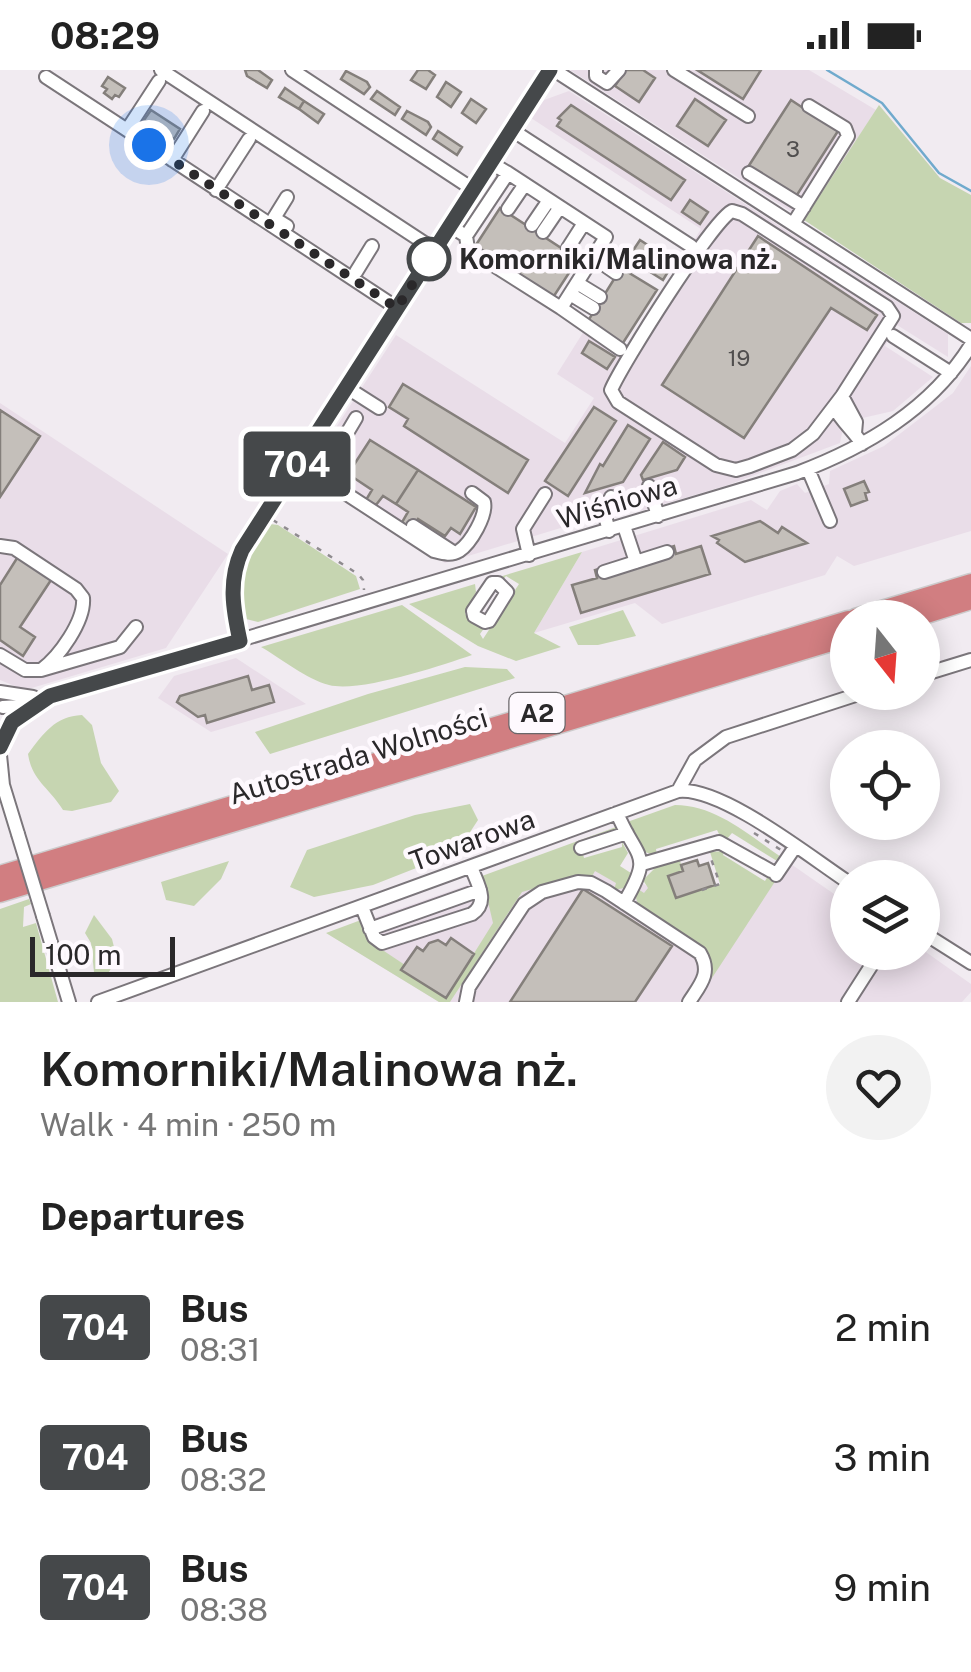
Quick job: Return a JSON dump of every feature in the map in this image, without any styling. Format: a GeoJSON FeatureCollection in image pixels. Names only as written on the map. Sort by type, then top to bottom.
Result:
{"type":"FeatureCollection","features":[{"type":"Feature","properties":{"kind":"highway"},"geometry":{"type":"LineString","coordinates":[[913,600],[971,582]]}},
{"type":"Feature","properties":{"kind":"highway"},"geometry":{"type":"LineString","coordinates":[[940,610],[971,600]]}},
{"type":"Feature","properties":{"kind":"highway","name":"Autostrada Wolności"},"geometry":{"type":"LineString","coordinates":[[0,893],[617,698],[830,626]]}},
{"type":"Feature","properties":{"kind":"highway","name":"Autostrada Wolności"},"geometry":{"type":"LineString","coordinates":[[617,698],[830,643]]}},
{"type":"Feature","properties":{"kind":"highway","name":"Autostrada Wolności"},"geometry":{"type":"LineString","coordinates":[[0,875],[460,746]]}},
{"type":"Feature","properties":{"kind":"street"},"geometry":{"type":"LineString","coordinates":[[292,70],[474,190]]}},
{"type":"Feature","properties":{"kind":"street"},"geometry":{"type":"LineString","coordinates":[[240,641],[232,576],[242,550],[286,491],[374,335],[400,305],[552,70],[971,342]]}},
{"type":"Feature","properties":{"kind":"street"},"geometry":{"type":"LineString","coordinates":[[596,70],[596,76],[608,83],[619,70]]}},
{"type":"Feature","properties":{"kind":"street"},"geometry":{"type":"LineString","coordinates":[[674,70],[748,116]]}},
{"type":"Feature","properties":{"kind":"street"},"geometry":{"type":"LineString","coordinates":[[127,130],[160,75],[434,250]]}},
{"type":"Feature","properties":{"kind":"street"},"geometry":{"type":"LineString","coordinates":[[46,77],[400,305]]}},
{"type":"Feature","properties":{"kind":"street"},"geometry":{"type":"LineString","coordinates":[[793,224],[848,136],[845,128],[809,106]]}},
{"type":"Feature","properties":{"kind":"street"},"geometry":{"type":"LineString","coordinates":[[172,160],[203,110]]}},
{"type":"Feature","properties":{"kind":"street"},"geometry":{"type":"LineString","coordinates":[[512,130],[691,246]]}},
{"type":"Feature","properties":{"kind":"street"},"geometry":{"type":"LineString","coordinates":[[216,190],[249,139]]}},
{"type":"Feature","properties":{"kind":"street"},"geometry":{"type":"LineString","coordinates":[[491,162],[606,237],[560,308]]}},
{"type":"Feature","properties":{"kind":"street"},"geometry":{"type":"LineString","coordinates":[[508,173],[466,236],[468,249],[620,348]]}},
{"type":"Feature","properties":{"kind":"street"},"geometry":{"type":"LineString","coordinates":[[749,173],[804,207]]}},
{"type":"Feature","properties":{"kind":"street"},"geometry":{"type":"LineString","coordinates":[[508,209],[524,184]]}},
{"type":"Feature","properties":{"kind":"street"},"geometry":{"type":"LineString","coordinates":[[287,196],[274,218],[400,305]]}},
{"type":"Feature","properties":{"kind":"street"},"geometry":{"type":"LineString","coordinates":[[538,229],[555,204]]}},
{"type":"Feature","properties":{"kind":"street"},"geometry":{"type":"LineString","coordinates":[[838,402],[798,446],[750,466],[728,469],[618,402],[611,390],[680,278],[723,216],[732,210],[892,312],[892,320],[838,402],[846,429],[858,438]]}},
{"type":"Feature","properties":{"kind":"street"},"geometry":{"type":"LineString","coordinates":[[568,248],[584,223]]}},
{"type":"Feature","properties":{"kind":"street"},"geometry":{"type":"LineString","coordinates":[[450,226],[466,236]]}},
{"type":"Feature","properties":{"kind":"street"},"geometry":{"type":"LineString","coordinates":[[356,272],[372,246]]}},
{"type":"Feature","properties":{"kind":"street"},"geometry":{"type":"LineString","coordinates":[[593,257],[616,272]]}},
{"type":"Feature","properties":{"kind":"street"},"geometry":{"type":"LineString","coordinates":[[574,288],[596,303]]}},
{"type":"Feature","properties":{"kind":"street"},"geometry":{"type":"LineString","coordinates":[[893,336],[951,374]]}},
{"type":"Feature","properties":{"kind":"street","name":"Wiśniowa"},"geometry":{"type":"LineString","coordinates":[[1,706],[50,696],[240,641],[366,596],[473,572],[808,469],[914,410],[951,374],[971,342]]}},
{"type":"Feature","properties":{"kind":"street"},"geometry":{"type":"LineString","coordinates":[[341,388],[379,408]]}},
{"type":"Feature","properties":{"kind":"street"},"geometry":{"type":"LineString","coordinates":[[356,418],[330,460],[329,475],[337,488],[434,550],[459,550]]}},
{"type":"Feature","properties":{"kind":"street"},"geometry":{"type":"LineString","coordinates":[[808,469],[830,522]]}},
{"type":"Feature","properties":{"kind":"street"},"geometry":{"type":"LineString","coordinates":[[649,486],[658,516]]}},
{"type":"Feature","properties":{"kind":"street"},"geometry":{"type":"LineString","coordinates":[[459,550],[486,508],[472,493]]}},
{"type":"Feature","properties":{"kind":"street"},"geometry":{"type":"LineString","coordinates":[[529,555],[522,528],[545,494]]}},
{"type":"Feature","properties":{"kind":"street"},"geometry":{"type":"LineString","coordinates":[[609,531],[605,516],[610,496]]}},
{"type":"Feature","properties":{"kind":"street"},"geometry":{"type":"LineString","coordinates":[[392,524],[402,508]]}},
{"type":"Feature","properties":{"kind":"street"},"geometry":{"type":"LineString","coordinates":[[414,526],[459,550],[484,595]]}},
{"type":"Feature","properties":{"kind":"street"},"geometry":{"type":"LineString","coordinates":[[624,526],[636,562]]}},
{"type":"Feature","properties":{"kind":"street"},"geometry":{"type":"LineString","coordinates":[[0,546],[14,548],[76,589],[83,598],[82,616],[41,670]]}},
{"type":"Feature","properties":{"kind":"street"},"geometry":{"type":"LineString","coordinates":[[604,572],[667,552]]}},
{"type":"Feature","properties":{"kind":"street"},"geometry":{"type":"LineString","coordinates":[[498,583],[508,592],[489,621],[483,622],[473,612],[484,595],[491,584],[498,583]]}},
{"type":"Feature","properties":{"kind":"street"},"geometry":{"type":"LineString","coordinates":[[0,656],[25,670],[41,670],[120,647],[136,627]]}},
{"type":"Feature","properties":{"kind":"street"},"geometry":{"type":"LineString","coordinates":[[940,669],[971,660]]}},
{"type":"Feature","properties":{"kind":"street"},"geometry":{"type":"LineString","coordinates":[[0,692],[27,698],[50,696]]}},
{"type":"Feature","properties":{"kind":"street"},"geometry":{"type":"LineString","coordinates":[[2,743],[12,722],[50,696]]}},
{"type":"Feature","properties":{"kind":"street"},"geometry":{"type":"LineString","coordinates":[[460,746],[617,698]]}},
{"type":"Feature","properties":{"kind":"street"},"geometry":{"type":"LineString","coordinates":[[830,703],[726,736],[695,760],[678,791],[705,793],[792,852],[830,872]]}},
{"type":"Feature","properties":{"kind":"street"},"geometry":{"type":"LineString","coordinates":[[1,706],[7,714],[2,782],[69,1002]]}},
{"type":"Feature","properties":{"kind":"street","name":"Towarowa"},"geometry":{"type":"LineString","coordinates":[[98,1002],[678,791]]}},
{"type":"Feature","properties":{"kind":"street"},"geometry":{"type":"LineString","coordinates":[[617,813],[642,864],[641,874],[624,903]]}},
{"type":"Feature","properties":{"kind":"street"},"geometry":{"type":"LineString","coordinates":[[581,848],[627,834]]}},
{"type":"Feature","properties":{"kind":"street"},"geometry":{"type":"LineString","coordinates":[[642,864],[719,842],[774,873],[792,852]]}},
{"type":"Feature","properties":{"kind":"street"},"geometry":{"type":"LineString","coordinates":[[362,907],[370,929],[480,890],[472,867]]}},
{"type":"Feature","properties":{"kind":"street"},"geometry":{"type":"LineString","coordinates":[[466,1002],[468,987],[516,913],[532,897],[582,881],[692,946],[702,957],[705,976],[689,1002]]}},
{"type":"Feature","properties":{"kind":"street"},"geometry":{"type":"LineString","coordinates":[[940,943],[971,963]]}},
{"type":"Feature","properties":{"kind":"street"},"geometry":{"type":"LineString","coordinates":[[848,1002],[868,970]]}},
{"type":"Feature","properties":{"kind":"path"},"geometry":{"type":"LineString","coordinates":[[268,520],[358,574],[366,596]]}},
{"type":"Feature","properties":{"kind":"path"},"geometry":{"type":"LineString","coordinates":[[747,828],[792,852]]}},
{"type":"Feature","properties":{"kind":"path"},"geometry":{"type":"LineString","coordinates":[[702,890],[720,884],[708,850]]}},
{"type":"Feature","properties":{"kind":"shaded area"},"geometry":{"type":"Polygon","coordinates":[[[570,70],[809,70],[876,110],[804,220],[570,70]]]}},
{"type":"Feature","properties":{"kind":"shaded area"},"geometry":{"type":"Polygon","coordinates":[[[569,91],[948,334],[948,357],[897,325],[885,346],[933,377],[893,411],[858,419],[843,428],[840,443],[728,485],[641,511],[633,506],[445,563],[307,472],[396,335],[565,443],[594,398],[557,374],[584,331],[623,355],[701,229],[531,118],[544,100],[569,91]]]}},
{"type":"Feature","properties":{"kind":"shaded area"},"geometry":{"type":"Polygon","coordinates":[[[971,366],[971,531],[854,566],[837,556],[825,575],[662,624],[635,603],[534,633],[582,552],[751,500],[767,510],[780,491],[797,484],[805,493],[829,484],[830,471],[884,446],[953,393],[971,366]]]}},
{"type":"Feature","properties":{"kind":"shaded area"},"geometry":{"type":"Polygon","coordinates":[[[0,403],[228,554],[166,648],[25,690],[0,680],[0,403]]]}},
{"type":"Feature","properties":{"kind":"shaded area"},"geometry":{"type":"Polygon","coordinates":[[[236,658],[306,704],[211,732],[158,698],[174,676],[236,658]]]}},
{"type":"Feature","properties":{"kind":"shaded area"},"geometry":{"type":"Polygon","coordinates":[[[788,862],[830,891],[830,970],[940,970],[940,962],[971,984],[971,992],[962,1002],[439,1002],[328,934],[473,883],[614,864],[651,889],[692,939],[741,880],[765,896],[788,862]]]}},
{"type":"Feature","properties":{"kind":"green space"},"geometry":{"type":"Polygon","coordinates":[[[879,105],[940,178],[971,195],[971,323],[961,323],[804,220],[879,105]]]}},
{"type":"Feature","properties":{"kind":"green space"},"geometry":{"type":"Polygon","coordinates":[[[270,524],[278,525],[356,576],[360,589],[258,622],[246,619],[241,594],[244,568],[254,545],[270,524]]]}},
{"type":"Feature","properties":{"kind":"green space"},"geometry":{"type":"Polygon","coordinates":[[[582,552],[534,633],[561,647],[516,661],[478,646],[409,604],[475,584],[476,592],[465,614],[485,627],[480,634],[483,639],[519,584],[506,576],[502,581],[496,578],[582,552]]]}},
{"type":"Feature","properties":{"kind":"green space"},"geometry":{"type":"Polygon","coordinates":[[[402,605],[472,655],[400,677],[342,686],[312,678],[261,647],[402,605]]]}},
{"type":"Feature","properties":{"kind":"green space"},"geometry":{"type":"Polygon","coordinates":[[[623,610],[636,636],[598,645],[578,645],[569,627],[623,610]]]}},
{"type":"Feature","properties":{"kind":"green space"},"geometry":{"type":"Polygon","coordinates":[[[465,667],[507,669],[515,678],[270,754],[255,732],[368,694],[465,667]]]}},
{"type":"Feature","properties":{"kind":"green space"},"geometry":{"type":"Polygon","coordinates":[[[82,715],[92,725],[101,763],[119,791],[111,802],[63,810],[37,778],[28,754],[57,723],[82,715]]]}},
{"type":"Feature","properties":{"kind":"green space"},"geometry":{"type":"Polygon","coordinates":[[[470,804],[478,820],[457,852],[373,885],[314,897],[290,887],[307,850],[415,815],[470,804]]]}},
{"type":"Feature","properties":{"kind":"green space"},"geometry":{"type":"Polygon","coordinates":[[[675,805],[719,816],[784,859],[778,877],[710,981],[712,970],[707,956],[639,908],[638,889],[644,893],[648,888],[643,880],[657,866],[680,861],[683,870],[668,875],[676,898],[720,884],[710,852],[724,851],[723,855],[765,881],[777,861],[732,833],[727,839],[717,830],[656,849],[657,856],[645,852],[630,821],[675,805]]]}},
{"type":"Feature","properties":{"kind":"green space"},"geometry":{"type":"Polygon","coordinates":[[[616,827],[618,830],[580,844],[584,858],[622,847],[622,842],[628,853],[620,866],[634,875],[624,888],[614,890],[616,883],[595,871],[591,878],[577,876],[522,892],[450,1002],[439,1002],[326,933],[361,920],[372,943],[405,965],[402,970],[446,998],[493,923],[482,876],[616,827]]]}},
{"type":"Feature","properties":{"kind":"green space"},"geometry":{"type":"Polygon","coordinates":[[[229,861],[221,879],[194,906],[166,900],[161,882],[229,861]]]}},
{"type":"Feature","properties":{"kind":"green space"},"geometry":{"type":"Polygon","coordinates":[[[29,899],[31,904],[24,907],[23,927],[36,923],[58,1002],[0,1002],[0,909],[29,899]]]}},
{"type":"Feature","properties":{"kind":"green space"},"geometry":{"type":"Polygon","coordinates":[[[94,915],[112,939],[117,959],[107,975],[94,972],[91,943],[85,933],[94,915]]]}},
{"type":"Feature","properties":{"kind":"building"},"geometry":{"type":"Polygon","coordinates":[[[245,70],[258,70],[272,80],[267,88],[247,76],[245,70]]]}},
{"type":"Feature","properties":{"kind":"building"},"geometry":{"type":"Polygon","coordinates":[[[418,70],[435,75],[426,89],[411,80],[418,70]]]}},
{"type":"Feature","properties":{"kind":"building"},"geometry":{"type":"Polygon","coordinates":[[[625,70],[643,70],[655,78],[639,102],[615,86],[625,70]]]}},
{"type":"Feature","properties":{"kind":"building"},"geometry":{"type":"Polygon","coordinates":[[[697,70],[761,70],[743,99],[697,70]]]}},
{"type":"Feature","properties":{"kind":"building"},"geometry":{"type":"Polygon","coordinates":[[[346,71],[367,82],[370,87],[364,94],[341,79],[346,71]]]}},
{"type":"Feature","properties":{"kind":"building"},"geometry":{"type":"Polygon","coordinates":[[[108,77],[125,88],[119,97],[115,95],[112,99],[104,93],[107,89],[102,86],[108,77]]]}},
{"type":"Feature","properties":{"kind":"building"},"geometry":{"type":"Polygon","coordinates":[[[446,82],[461,92],[451,107],[437,97],[446,82]]]}},
{"type":"Feature","properties":{"kind":"building"},"geometry":{"type":"Polygon","coordinates":[[[285,88],[304,101],[299,109],[279,97],[285,88]]]}},
{"type":"Feature","properties":{"kind":"building"},"geometry":{"type":"Polygon","coordinates":[[[377,91],[400,107],[395,115],[371,99],[377,91]]]}},
{"type":"Feature","properties":{"kind":"building"},"geometry":{"type":"Polygon","coordinates":[[[471,99],[486,109],[476,123],[462,113],[471,99]]]}},
{"type":"Feature","properties":{"kind":"building"},"geometry":{"type":"Polygon","coordinates":[[[695,99],[726,120],[708,146],[677,126],[695,99]]]}},
{"type":"Feature","properties":{"kind":"building"},"geometry":{"type":"Polygon","coordinates":[[[791,100],[838,131],[795,198],[748,167],[791,100]]]}},
{"type":"Feature","properties":{"kind":"building"},"geometry":{"type":"Polygon","coordinates":[[[304,101],[324,114],[318,123],[299,109],[304,101]]]}},
{"type":"Feature","properties":{"kind":"building"},"geometry":{"type":"Polygon","coordinates":[[[571,105],[685,180],[671,200],[557,126],[561,120],[558,118],[571,105]]]}},
{"type":"Feature","properties":{"kind":"building"},"geometry":{"type":"Polygon","coordinates":[[[151,110],[180,129],[174,139],[144,120],[151,110]]]}},
{"type":"Feature","properties":{"kind":"building"},"geometry":{"type":"Polygon","coordinates":[[[407,111],[428,122],[431,127],[426,135],[402,119],[407,111]]]}},
{"type":"Feature","properties":{"kind":"building"},"geometry":{"type":"Polygon","coordinates":[[[438,131],[462,147],[457,155],[433,139],[438,131]]]}},
{"type":"Feature","properties":{"kind":"building"},"geometry":{"type":"Polygon","coordinates":[[[690,200],[708,212],[700,224],[682,212],[690,200]]]}},
{"type":"Feature","properties":{"kind":"building"},"geometry":{"type":"Polygon","coordinates":[[[500,208],[578,259],[552,299],[474,248],[500,208]]]}},
{"type":"Feature","properties":{"kind":"building"},"geometry":{"type":"Polygon","coordinates":[[[758,236],[877,315],[867,330],[831,308],[744,438],[662,385],[758,236]]]}},
{"type":"Feature","properties":{"kind":"building"},"geometry":{"type":"Polygon","coordinates":[[[640,240],[674,262],[663,280],[628,258],[640,240]]]}},
{"type":"Feature","properties":{"kind":"building"},"geometry":{"type":"Polygon","coordinates":[[[621,268],[657,290],[621,346],[586,324],[621,268]]]}},
{"type":"Feature","properties":{"kind":"building"},"geometry":{"type":"Polygon","coordinates":[[[589,341],[615,357],[607,369],[582,353],[589,341]]]}},
{"type":"Feature","properties":{"kind":"building"},"geometry":{"type":"Polygon","coordinates":[[[403,384],[528,460],[508,493],[404,426],[408,419],[389,407],[403,384]]]}},
{"type":"Feature","properties":{"kind":"building"},"geometry":{"type":"Polygon","coordinates":[[[594,407],[616,421],[568,496],[545,481],[594,407]]]}},
{"type":"Feature","properties":{"kind":"building"},"geometry":{"type":"Polygon","coordinates":[[[0,410],[40,436],[0,497],[0,410]]]}},
{"type":"Feature","properties":{"kind":"building"},"geometry":{"type":"Polygon","coordinates":[[[628,425],[650,439],[623,482],[585,493],[600,464],[603,466],[628,425]]]}},
{"type":"Feature","properties":{"kind":"building"},"geometry":{"type":"Polygon","coordinates":[[[370,440],[418,470],[396,504],[383,496],[376,505],[366,500],[372,490],[348,474],[370,440]]]}},
{"type":"Feature","properties":{"kind":"building"},"geometry":{"type":"Polygon","coordinates":[[[663,442],[685,457],[677,470],[643,480],[641,475],[663,442]]]}},
{"type":"Feature","properties":{"kind":"building"},"geometry":{"type":"Polygon","coordinates":[[[418,470],[476,507],[460,534],[451,528],[445,536],[418,519],[411,530],[401,524],[408,512],[396,504],[418,470]]]}},
{"type":"Feature","properties":{"kind":"building"},"geometry":{"type":"Polygon","coordinates":[[[864,481],[869,492],[865,493],[867,500],[851,506],[844,489],[864,481]]]}},
{"type":"Feature","properties":{"kind":"building"},"geometry":{"type":"Polygon","coordinates":[[[760,521],[778,533],[782,527],[807,543],[745,562],[712,536],[760,521]]]}},
{"type":"Feature","properties":{"kind":"building"},"geometry":{"type":"Polygon","coordinates":[[[674,546],[676,554],[701,546],[710,574],[581,613],[572,585],[597,578],[595,570],[674,546]]]}},
{"type":"Feature","properties":{"kind":"building"},"geometry":{"type":"Polygon","coordinates":[[[19,555],[53,577],[20,627],[35,637],[23,656],[0,640],[0,585],[19,555]]]}},
{"type":"Feature","properties":{"kind":"building"},"geometry":{"type":"Polygon","coordinates":[[[248,676],[252,690],[269,685],[274,702],[207,723],[205,715],[198,717],[177,702],[180,696],[248,676]]]}},
{"type":"Feature","properties":{"kind":"building"},"geometry":{"type":"Polygon","coordinates":[[[697,860],[699,866],[708,863],[715,885],[676,898],[668,876],[683,871],[681,865],[697,860]]]}},
{"type":"Feature","properties":{"kind":"building"},"geometry":{"type":"Polygon","coordinates":[[[583,889],[672,946],[635,1002],[510,1002],[583,889]]]}},
{"type":"Feature","properties":{"kind":"building"},"geometry":{"type":"Polygon","coordinates":[[[451,938],[474,954],[446,998],[401,970],[417,947],[423,951],[438,940],[446,945],[451,938]]]}},
{"type":"Feature","properties":{"kind":"waterway"},"geometry":{"type":"LineString","coordinates":[[827,70],[882,103],[939,173],[971,191]]}},
{"type":"Feature","properties":{"kind":"bus line","name":"704"},"geometry":{"type":"LineString","coordinates":[[0,747],[12,722],[50,696],[240,641],[232,576],[242,550],[550,70]]}},
{"type":"Feature","properties":{"kind":"place","name":"Komorniki/Malinowa nż."},"geometry":{"type":"Point","coordinates":[429,259]}},
{"type":"Feature","properties":{"kind":"route"},"geometry":{"type":"LineString","coordinates":[[149,145],[397,308],[429,259]]}}]}
